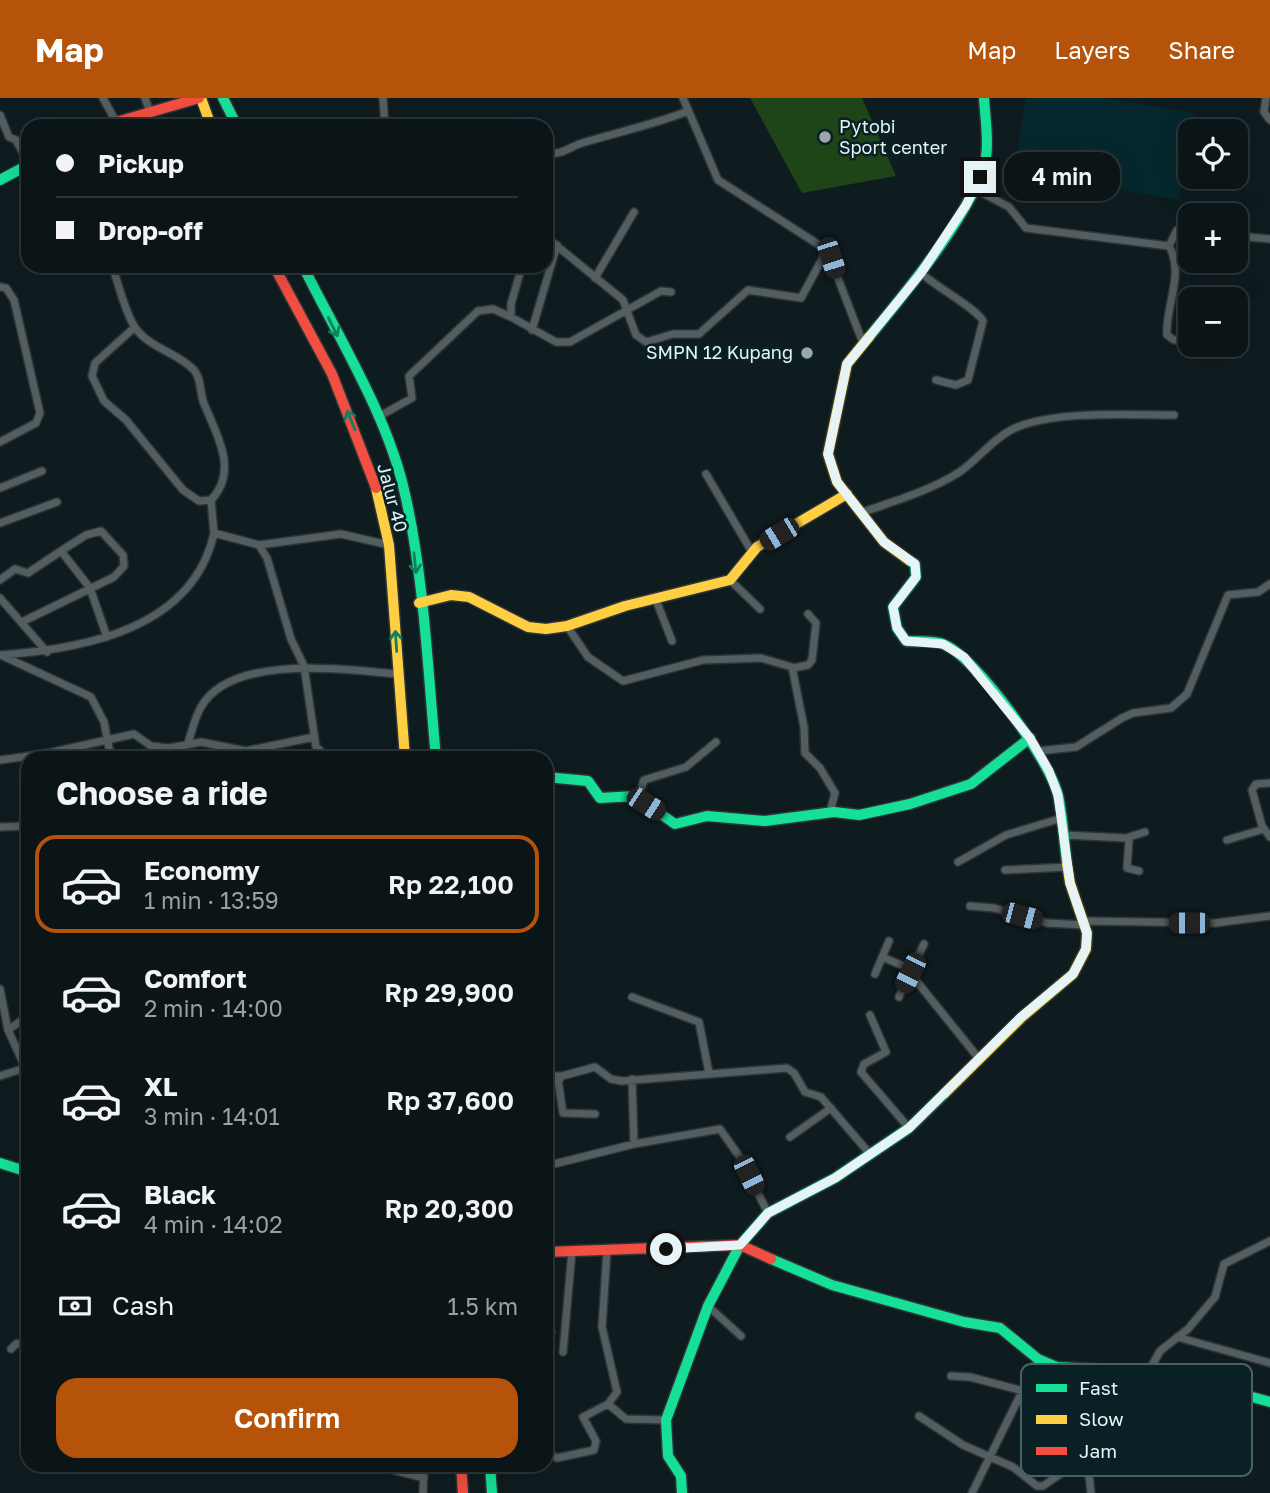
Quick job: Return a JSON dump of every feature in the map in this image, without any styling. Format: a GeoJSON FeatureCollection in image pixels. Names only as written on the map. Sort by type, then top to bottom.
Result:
{"type":"FeatureCollection","features":[{"type":"Feature","properties":{"kind":"main road"},"geometry":{"type":"LineString","coordinates":[[119,119],[200,98],[208,119]]}},
{"type":"Feature","properties":{"kind":"main road"},"geometry":{"type":"LineString","coordinates":[[223,98],[234,119]]}},
{"type":"Feature","properties":{"kind":"main road"},"geometry":{"type":"LineString","coordinates":[[682,1493],[681,1476],[668,1456],[666,1420],[708,1307],[740,1245],[768,1213],[798,1200],[909,1128],[1021,1017],[1078,968],[1086,949],[1084,923],[1070,883],[1062,818],[1054,783],[1038,751],[960,654],[943,644],[910,643],[901,636],[893,607],[916,577],[917,570],[912,559],[884,542],[837,482],[828,454],[847,364],[921,273],[975,189],[986,157],[984,98]]}},
{"type":"Feature","properties":{"kind":"main road"},"geometry":{"type":"LineString","coordinates":[[0,180],[21,168]]}},
{"type":"Feature","properties":{"kind":"main road","name":"Jalur 40"},"geometry":{"type":"LineString","coordinates":[[278,273],[332,374],[378,494],[389,545],[404,751]]}},
{"type":"Feature","properties":{"kind":"main road"},"geometry":{"type":"LineString","coordinates":[[284,285],[301,273]]}},
{"type":"Feature","properties":{"kind":"main road","name":"Jalur 40"},"geometry":{"type":"LineString","coordinates":[[306,273],[378,417],[405,493],[435,751]]}},
{"type":"Feature","properties":{"kind":"main road"},"geometry":{"type":"LineString","coordinates":[[419,603],[451,595],[469,597],[528,627],[547,629],[567,626],[625,606],[730,580],[752,552],[847,494]]}},
{"type":"Feature","properties":{"kind":"main road"},"geometry":{"type":"LineString","coordinates":[[553,778],[588,781],[600,798],[628,795],[638,797],[675,824],[699,816],[765,821],[830,812],[859,815],[966,786],[978,780],[1030,738]]}},
{"type":"Feature","properties":{"kind":"main road"},"geometry":{"type":"LineString","coordinates":[[0,1163],[21,1170]]}},
{"type":"Feature","properties":{"kind":"main road"},"geometry":{"type":"LineString","coordinates":[[553,1252],[740,1245],[832,1285],[964,1322],[1004,1329],[1038,1359],[1051,1364]]}},
{"type":"Feature","properties":{"kind":"main road"},"geometry":{"type":"LineString","coordinates":[[1252,1397],[1270,1402]]}},
{"type":"Feature","properties":{"kind":"main road"},"geometry":{"type":"LineString","coordinates":[[462,1472],[463,1493]]}},
{"type":"Feature","properties":{"kind":"main road"},"geometry":{"type":"LineString","coordinates":[[490,1472],[492,1493]]}},
{"type":"Feature","properties":{"kind":"street"},"geometry":{"type":"LineString","coordinates":[[103,98],[114,119]]}},
{"type":"Feature","properties":{"kind":"street"},"geometry":{"type":"LineString","coordinates":[[145,98],[150,112]]}},
{"type":"Feature","properties":{"kind":"street"},"geometry":{"type":"LineString","coordinates":[[383,98],[384,119]]}},
{"type":"Feature","properties":{"kind":"street"},"geometry":{"type":"LineString","coordinates":[[682,98],[718,180],[827,250],[863,343]]}},
{"type":"Feature","properties":{"kind":"street"},"geometry":{"type":"LineString","coordinates":[[1266,98],[1264,113],[1270,120]]}},
{"type":"Feature","properties":{"kind":"street"},"geometry":{"type":"LineString","coordinates":[[553,154],[644,128],[688,111]]}},
{"type":"Feature","properties":{"kind":"street"},"geometry":{"type":"LineString","coordinates":[[0,115],[9,137],[16,140],[21,150]]}},
{"type":"Feature","properties":{"kind":"street"},"geometry":{"type":"LineString","coordinates":[[975,189],[1009,207],[1026,228],[1170,246]]}},
{"type":"Feature","properties":{"kind":"street"},"geometry":{"type":"LineString","coordinates":[[595,278],[634,212]]}},
{"type":"Feature","properties":{"kind":"street"},"geometry":{"type":"LineString","coordinates":[[1178,230],[1170,246],[1174,258],[1175,285],[1167,318],[1167,335],[1178,340]]}},
{"type":"Feature","properties":{"kind":"street"},"geometry":{"type":"LineString","coordinates":[[1248,237],[1270,239]]}},
{"type":"Feature","properties":{"kind":"street"},"geometry":{"type":"LineString","coordinates":[[553,243],[609,287],[628,308],[633,330],[641,341],[673,334],[699,334],[748,290],[790,297],[804,296],[827,250]]}},
{"type":"Feature","properties":{"kind":"street"},"geometry":{"type":"LineString","coordinates":[[553,260],[557,246]]}},
{"type":"Feature","properties":{"kind":"street"},"geometry":{"type":"LineString","coordinates":[[0,655],[47,652],[107,637],[167,607],[183,592],[206,558],[214,533],[211,500],[222,485],[223,455],[221,440],[202,399],[198,376],[180,359],[153,345],[135,327],[115,273]]}},
{"type":"Feature","properties":{"kind":"street"},"geometry":{"type":"LineString","coordinates":[[511,317],[511,304],[520,273]]}},
{"type":"Feature","properties":{"kind":"street"},"geometry":{"type":"LineString","coordinates":[[533,330],[549,273]]}},
{"type":"Feature","properties":{"kind":"street"},"geometry":{"type":"LineString","coordinates":[[921,273],[983,321],[968,380],[956,385],[936,380]]}},
{"type":"Feature","properties":{"kind":"street"},"geometry":{"type":"LineString","coordinates":[[0,287],[6,288],[14,300],[40,413],[36,423],[0,442]]}},
{"type":"Feature","properties":{"kind":"street"},"geometry":{"type":"LineString","coordinates":[[378,417],[412,398],[409,376],[478,311],[493,309],[556,342],[570,342],[660,291],[671,292]]}},
{"type":"Feature","properties":{"kind":"street"},"geometry":{"type":"LineString","coordinates":[[135,327],[95,363],[92,376],[104,401],[126,420],[183,490],[199,501],[211,500]]}},
{"type":"Feature","properties":{"kind":"street"},"geometry":{"type":"LineString","coordinates":[[863,512],[949,478],[1000,437],[1023,425],[1068,418],[1174,415]]}},
{"type":"Feature","properties":{"kind":"street"},"geometry":{"type":"LineString","coordinates":[[1,486],[42,471]]}},
{"type":"Feature","properties":{"kind":"street"},"geometry":{"type":"LineString","coordinates":[[706,474],[752,552]]}},
{"type":"Feature","properties":{"kind":"street"},"geometry":{"type":"LineString","coordinates":[[0,523],[57,502]]}},
{"type":"Feature","properties":{"kind":"street"},"geometry":{"type":"LineString","coordinates":[[0,580],[15,569],[29,573],[86,535],[101,531],[123,555],[121,571],[24,621]]}},
{"type":"Feature","properties":{"kind":"street"},"geometry":{"type":"LineString","coordinates":[[214,533],[259,545],[341,534],[389,545]]}},
{"type":"Feature","properties":{"kind":"street"},"geometry":{"type":"LineString","coordinates":[[259,545],[267,558],[291,639],[304,666],[314,737],[316,747],[321,751]]}},
{"type":"Feature","properties":{"kind":"street"},"geometry":{"type":"LineString","coordinates":[[61,551],[90,588],[107,637]]}},
{"type":"Feature","properties":{"kind":"street"},"geometry":{"type":"LineString","coordinates":[[730,580],[760,609]]}},
{"type":"Feature","properties":{"kind":"street"},"geometry":{"type":"LineString","coordinates":[[1038,751],[1076,747],[1133,713],[1177,705],[1187,694],[1228,595],[1258,592],[1270,584]]}},
{"type":"Feature","properties":{"kind":"street"},"geometry":{"type":"LineString","coordinates":[[0,598],[24,621],[47,652]]}},
{"type":"Feature","properties":{"kind":"street"},"geometry":{"type":"LineString","coordinates":[[656,600],[672,641]]}},
{"type":"Feature","properties":{"kind":"street"},"geometry":{"type":"LineString","coordinates":[[567,626],[588,657],[620,681],[703,660],[761,658],[793,668],[808,665],[812,660],[816,624],[808,614]]}},
{"type":"Feature","properties":{"kind":"street"},"geometry":{"type":"LineString","coordinates":[[0,655],[86,693],[100,710],[110,751]]}},
{"type":"Feature","properties":{"kind":"street"},"geometry":{"type":"LineString","coordinates":[[188,743],[200,708],[224,685],[304,666],[398,674]]}},
{"type":"Feature","properties":{"kind":"street"},"geometry":{"type":"LineString","coordinates":[[793,668],[794,686],[804,727],[805,753],[820,768],[835,793],[830,812]]}},
{"type":"Feature","properties":{"kind":"street"},"geometry":{"type":"LineString","coordinates":[[51,751],[134,734],[151,746],[169,748],[188,743],[255,751],[314,737]]}},
{"type":"Feature","properties":{"kind":"street"},"geometry":{"type":"LineString","coordinates":[[638,797],[644,780],[686,766],[716,742]]}},
{"type":"Feature","properties":{"kind":"street"},"geometry":{"type":"LineString","coordinates":[[0,760],[21,756]]}},
{"type":"Feature","properties":{"kind":"street"},"geometry":{"type":"LineString","coordinates":[[1270,783],[1256,784],[1252,790],[1264,829],[1270,837]]}},
{"type":"Feature","properties":{"kind":"street"},"geometry":{"type":"LineString","coordinates":[[958,862],[1006,835],[1062,818]]}},
{"type":"Feature","properties":{"kind":"street"},"geometry":{"type":"LineString","coordinates":[[0,827],[21,826]]}},
{"type":"Feature","properties":{"kind":"street"},"geometry":{"type":"LineString","coordinates":[[1227,840],[1264,829]]}},
{"type":"Feature","properties":{"kind":"street"},"geometry":{"type":"LineString","coordinates":[[1064,835],[1126,838],[1145,832]]}},
{"type":"Feature","properties":{"kind":"street"},"geometry":{"type":"LineString","coordinates":[[1126,838],[1129,840],[1127,868],[1139,871]]}},
{"type":"Feature","properties":{"kind":"street"},"geometry":{"type":"LineString","coordinates":[[1005,870],[1068,867]]}},
{"type":"Feature","properties":{"kind":"street"},"geometry":{"type":"LineString","coordinates":[[971,906],[994,908],[1047,923],[1215,923],[1270,916]]}},
{"type":"Feature","properties":{"kind":"street"},"geometry":{"type":"LineString","coordinates":[[875,974],[889,941]]}},
{"type":"Feature","properties":{"kind":"street"},"geometry":{"type":"LineString","coordinates":[[899,997],[924,944]]}},
{"type":"Feature","properties":{"kind":"street"},"geometry":{"type":"LineString","coordinates":[[882,957],[906,967],[980,1060]]}},
{"type":"Feature","properties":{"kind":"street"},"geometry":{"type":"LineString","coordinates":[[0,989],[8,1030],[21,1055]]}},
{"type":"Feature","properties":{"kind":"street"},"geometry":{"type":"LineString","coordinates":[[632,997],[698,1021],[709,1073]]}},
{"type":"Feature","properties":{"kind":"street"},"geometry":{"type":"LineString","coordinates":[[870,1015],[886,1052],[864,1064],[861,1072],[909,1128]]}},
{"type":"Feature","properties":{"kind":"street"},"geometry":{"type":"LineString","coordinates":[[8,1030],[21,1021]]}},
{"type":"Feature","properties":{"kind":"street"},"geometry":{"type":"LineString","coordinates":[[553,1083],[595,1067],[615,1080],[787,1068],[794,1073],[805,1092],[820,1096],[870,1154]]}},
{"type":"Feature","properties":{"kind":"street"},"geometry":{"type":"LineString","coordinates":[[0,1076],[21,1069]]}},
{"type":"Feature","properties":{"kind":"street"},"geometry":{"type":"LineString","coordinates":[[553,1075],[577,1072]]}},
{"type":"Feature","properties":{"kind":"street"},"geometry":{"type":"LineString","coordinates":[[632,1079],[634,1144]]}},
{"type":"Feature","properties":{"kind":"street"},"geometry":{"type":"LineString","coordinates":[[558,1080],[563,1113],[595,1114]]}},
{"type":"Feature","properties":{"kind":"street"},"geometry":{"type":"LineString","coordinates":[[790,1138],[831,1108]]}},
{"type":"Feature","properties":{"kind":"street"},"geometry":{"type":"LineString","coordinates":[[553,1164],[634,1144],[722,1130],[768,1213]]}},
{"type":"Feature","properties":{"kind":"street"},"geometry":{"type":"LineString","coordinates":[[1153,1364],[1160,1352],[1188,1329],[1215,1297],[1224,1264],[1270,1241]]}},
{"type":"Feature","properties":{"kind":"street"},"geometry":{"type":"LineString","coordinates":[[563,1352],[572,1251]]}},
{"type":"Feature","properties":{"kind":"street"},"geometry":{"type":"LineString","coordinates":[[553,1456],[557,1458],[594,1450],[596,1441],[583,1417],[608,1404],[618,1392],[602,1327],[607,1251]]}},
{"type":"Feature","properties":{"kind":"street"},"geometry":{"type":"LineString","coordinates":[[708,1307],[741,1336]]}},
{"type":"Feature","properties":{"kind":"street"},"geometry":{"type":"LineString","coordinates":[[1177,1336],[1270,1363]]}},
{"type":"Feature","properties":{"kind":"street"},"geometry":{"type":"LineString","coordinates":[[11,1349],[21,1343]]}},
{"type":"Feature","properties":{"kind":"street"},"geometry":{"type":"LineString","coordinates":[[1036,1364],[1038,1359]]}},
{"type":"Feature","properties":{"kind":"street"},"geometry":{"type":"LineString","coordinates":[[951,1376],[971,1377],[1021,1390]]}},
{"type":"Feature","properties":{"kind":"street"},"geometry":{"type":"LineString","coordinates":[[972,1493],[1021,1395]]}},
{"type":"Feature","properties":{"kind":"street"},"geometry":{"type":"LineString","coordinates":[[608,1404],[626,1419],[666,1420]]}},
{"type":"Feature","properties":{"kind":"street"},"geometry":{"type":"LineString","coordinates":[[919,1416],[962,1445],[1013,1467],[1021,1473]]}},
{"type":"Feature","properties":{"kind":"street"},"geometry":{"type":"LineString","coordinates":[[401,1472],[424,1478]]}},
{"type":"Feature","properties":{"kind":"street"},"geometry":{"type":"LineString","coordinates":[[424,1472],[424,1493]]}},
{"type":"Feature","properties":{"kind":"street"},"geometry":{"type":"LineString","coordinates":[[1025,1476],[1039,1487],[1056,1476]]}},
{"type":"Feature","properties":{"kind":"shaded area"},"geometry":{"type":"Polygon","coordinates":[[[1026,98],[1106,98],[1194,113],[1193,119],[1178,119],[1179,200],[1013,171],[1026,98]]]}},
{"type":"Feature","properties":{"kind":"green space","name":"Pytobi Sport center"},"geometry":{"type":"Polygon","coordinates":[[[750,98],[862,98],[896,176],[802,193],[750,98]]]}},
{"type":"Feature","properties":{"kind":"traffic: fast"},"geometry":{"type":"LineString","coordinates":[[223,98],[234,119]]}},
{"type":"Feature","properties":{"kind":"traffic: fast"},"geometry":{"type":"LineString","coordinates":[[869,337],[936,251],[969,201],[986,157],[984,98]]}},
{"type":"Feature","properties":{"kind":"traffic: fast"},"geometry":{"type":"LineString","coordinates":[[0,180],[21,169]]}},
{"type":"Feature","properties":{"kind":"traffic: fast"},"geometry":{"type":"LineString","coordinates":[[307,273],[361,377],[387,435],[405,494],[417,558],[425,625],[435,751]]}},
{"type":"Feature","properties":{"kind":"traffic: fast"},"geometry":{"type":"LineString","coordinates":[[910,561],[915,564],[916,577],[893,607],[897,628],[906,641],[939,643],[957,653],[974,668],[1010,711],[1041,759],[1058,795],[1067,864]]}},
{"type":"Feature","properties":{"kind":"traffic: fast"},"geometry":{"type":"LineString","coordinates":[[553,778],[588,781],[600,798],[635,796],[675,824],[707,816],[765,821],[834,812],[859,815],[910,804],[971,784],[1030,738]]}},
{"type":"Feature","properties":{"kind":"traffic: fast"},"geometry":{"type":"LineString","coordinates":[[682,1493],[681,1476],[668,1456],[666,1420],[708,1306],[740,1245],[768,1213],[835,1178],[909,1128],[944,1094]]}},
{"type":"Feature","properties":{"kind":"traffic: fast"},"geometry":{"type":"LineString","coordinates":[[0,1163],[21,1170]]}},
{"type":"Feature","properties":{"kind":"traffic: fast"},"geometry":{"type":"LineString","coordinates":[[771,1259],[832,1285],[964,1322],[1000,1328],[1038,1359],[1050,1364]]}},
{"type":"Feature","properties":{"kind":"traffic: fast"},"geometry":{"type":"LineString","coordinates":[[1252,1397],[1270,1402]]}},
{"type":"Feature","properties":{"kind":"traffic: fast"},"geometry":{"type":"LineString","coordinates":[[490,1472],[492,1493]]}},
{"type":"Feature","properties":{"kind":"traffic: slow"},"geometry":{"type":"LineString","coordinates":[[201,98],[208,119]]}},
{"type":"Feature","properties":{"kind":"traffic: slow"},"geometry":{"type":"LineString","coordinates":[[869,337],[847,364],[828,454],[837,482],[884,542],[910,561]]}},
{"type":"Feature","properties":{"kind":"traffic: slow"},"geometry":{"type":"LineString","coordinates":[[376,488],[389,545],[404,751]]}},
{"type":"Feature","properties":{"kind":"traffic: slow"},"geometry":{"type":"LineString","coordinates":[[419,603],[451,595],[469,597],[528,627],[546,629],[567,626],[625,606],[730,580],[757,547],[847,494]]}},
{"type":"Feature","properties":{"kind":"traffic: slow"},"geometry":{"type":"LineString","coordinates":[[944,1094],[1022,1017],[1073,974],[1086,949],[1087,933],[1070,883],[1067,864]]}},
{"type":"Feature","properties":{"kind":"traffic: jam"},"geometry":{"type":"LineString","coordinates":[[127,119],[199,98]]}},
{"type":"Feature","properties":{"kind":"traffic: jam"},"geometry":{"type":"LineString","coordinates":[[278,273],[332,374],[376,488]]}},
{"type":"Feature","properties":{"kind":"traffic: jam"},"geometry":{"type":"LineString","coordinates":[[553,1252],[740,1245],[771,1259]]}},
{"type":"Feature","properties":{"kind":"traffic: jam"},"geometry":{"type":"LineString","coordinates":[[462,1472],[463,1493]]}},
{"type":"Feature","properties":{"kind":"place","name":"Pytobi Sport center"},"geometry":{"type":"Point","coordinates":[825,137]}},
{"type":"Feature","properties":{"kind":"place","name":"SMPN 12 Kupang"},"geometry":{"type":"Point","coordinates":[807,353]}},
{"type":"Feature","properties":{"kind":"route"},"geometry":{"type":"LineString","coordinates":[[666,1249],[740,1245],[768,1213],[798,1200],[835,1178],[909,1128],[972,1069],[1021,1017],[1073,974],[1084,956],[1087,933],[1070,883],[1058,795],[1049,771],[1030,738],[964,657],[943,644],[910,643],[901,636],[893,607],[916,577],[915,564],[912,559],[884,542],[837,482],[828,460],[847,364],[921,273],[966,205],[980,177]]}}]}
